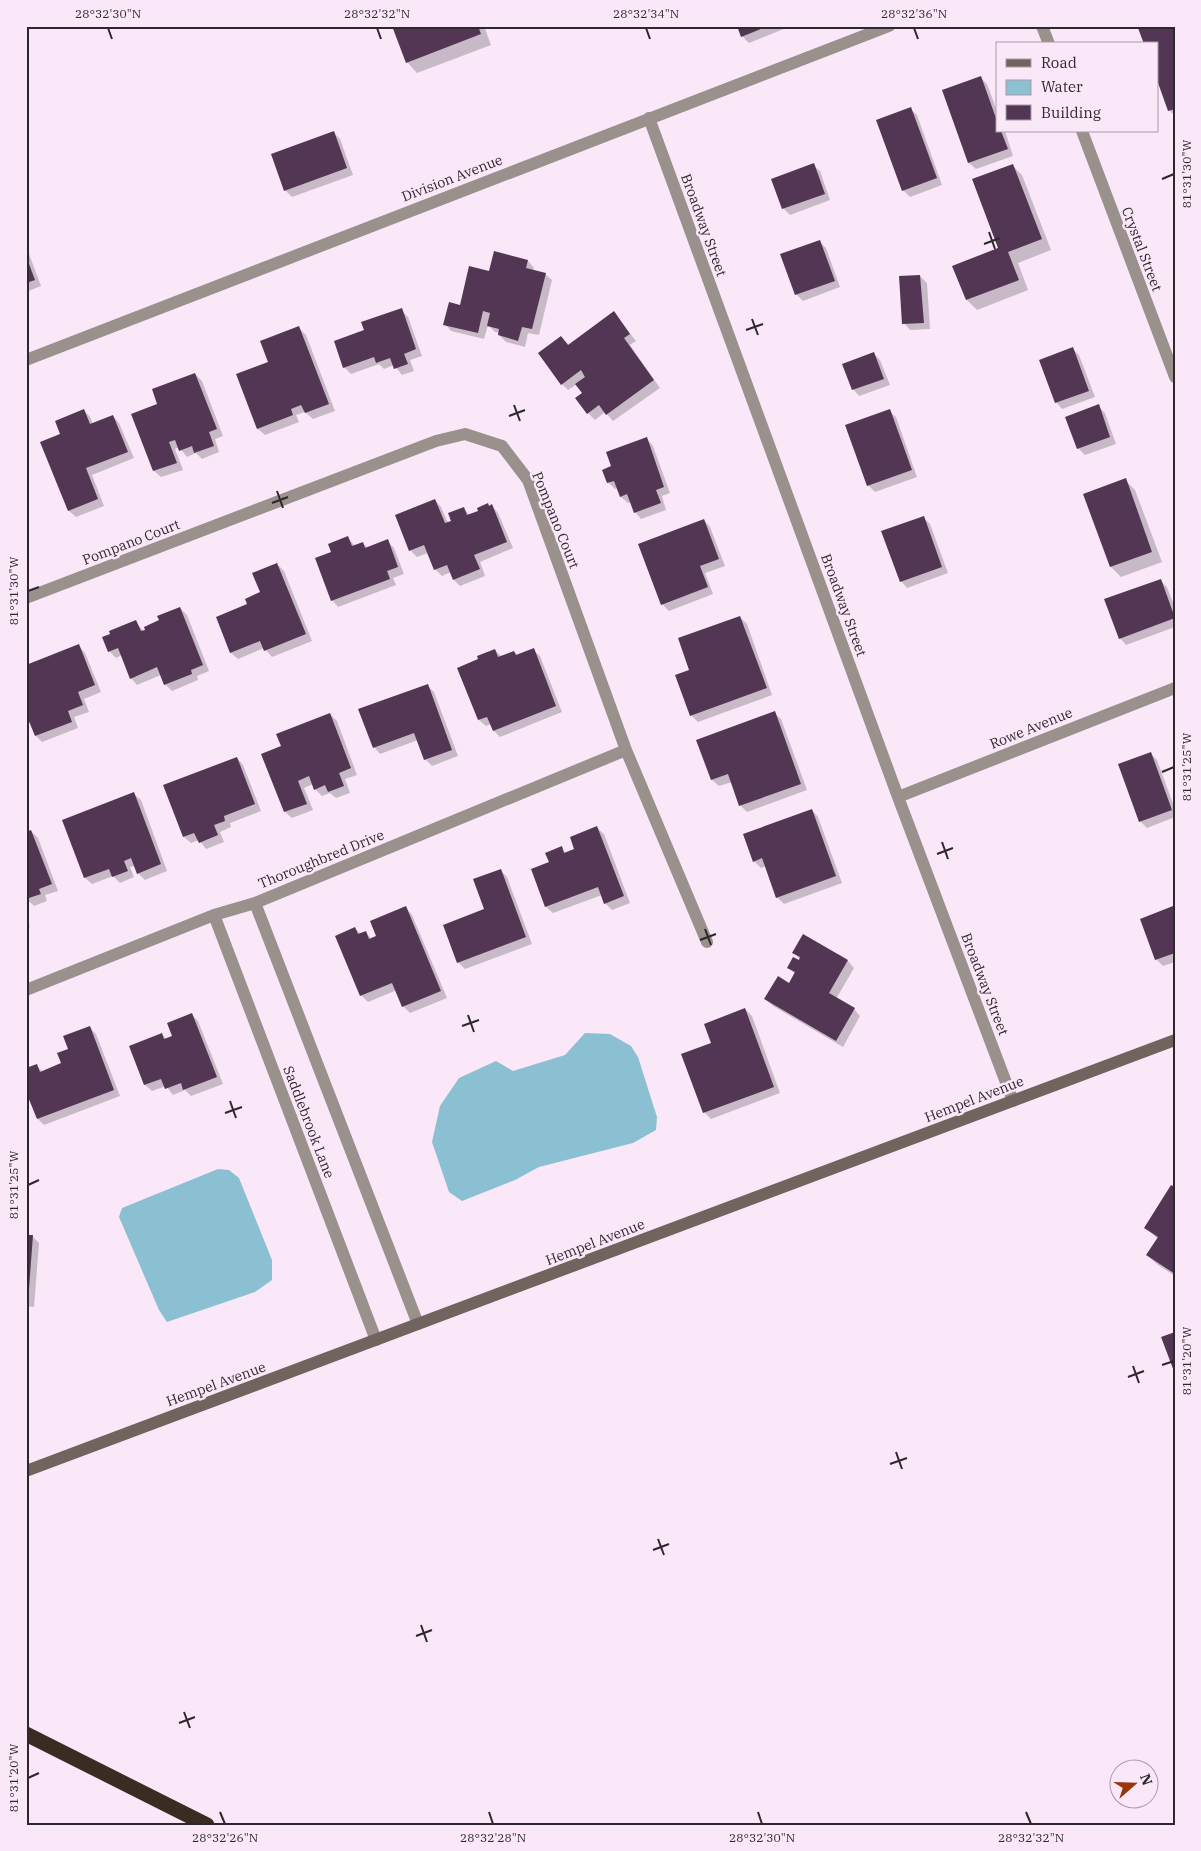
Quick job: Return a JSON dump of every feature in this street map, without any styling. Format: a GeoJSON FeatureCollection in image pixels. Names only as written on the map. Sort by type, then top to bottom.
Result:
{"type":"FeatureCollection","features":[{"type":"Feature","properties":{"kind":"highway"},"geometry":{"type":"LineString","coordinates":[[26,1734],[207,1825]]}},
{"type":"Feature","properties":{"kind":"street","name":"Division Avenue"},"geometry":{"type":"LineString","coordinates":[[26,360],[889,26]]}},
{"type":"Feature","properties":{"kind":"street"},"geometry":{"type":"LineString","coordinates":[[1042,26],[1048,42]]}},
{"type":"Feature","properties":{"kind":"street","name":"Broadway Street"},"geometry":{"type":"LineString","coordinates":[[649,118],[898,797],[1013,1101]]}},
{"type":"Feature","properties":{"kind":"street","name":"Crystal Street"},"geometry":{"type":"LineString","coordinates":[[1082,132],[1175,377]]}},
{"type":"Feature","properties":{"kind":"street","name":"Pompano Court"},"geometry":{"type":"LineString","coordinates":[[26,598],[436,441],[465,434],[502,446],[528,480],[626,750],[707,942]]}},
{"type":"Feature","properties":{"kind":"street","name":"Rowe Avenue"},"geometry":{"type":"LineString","coordinates":[[898,797],[1175,688]]}},
{"type":"Feature","properties":{"kind":"street","name":"Thoroughbred Drive"},"geometry":{"type":"LineString","coordinates":[[26,990],[214,915],[255,903],[626,750]]}},
{"type":"Feature","properties":{"kind":"street","name":"Saddlebrook Lane"},"geometry":{"type":"LineString","coordinates":[[255,903],[418,1324]]}},
{"type":"Feature","properties":{"kind":"street","name":"Saddlebrook Lane"},"geometry":{"type":"LineString","coordinates":[[214,915],[376,1340]]}},
{"type":"Feature","properties":{"kind":"street","name":"Hempel Avenue"},"geometry":{"type":"LineString","coordinates":[[26,1471],[1175,1040]]}},
{"type":"Feature","properties":{"kind":"water"},"geometry":{"type":"Polygon","coordinates":[[[585,1033],[610,1034],[631,1046],[638,1057],[657,1117],[656,1130],[633,1143],[539,1167],[515,1180],[462,1201],[449,1192],[432,1142],[440,1106],[459,1078],[496,1061],[513,1071],[565,1055],[585,1033]]]}},
{"type":"Feature","properties":{"kind":"water"},"geometry":{"type":"Polygon","coordinates":[[[218,1169],[229,1170],[239,1178],[272,1260],[272,1280],[255,1292],[167,1322],[159,1310],[119,1217],[122,1208],[218,1169]]]}},
{"type":"Feature","properties":{"kind":"building"},"geometry":{"type":"Polygon","coordinates":[[[392,26],[478,26],[481,34],[406,63],[392,26]]]}},
{"type":"Feature","properties":{"kind":"building"},"geometry":{"type":"Polygon","coordinates":[[[737,26],[768,26],[741,37],[737,26]]]}},
{"type":"Feature","properties":{"kind":"building"},"geometry":{"type":"Polygon","coordinates":[[[1143,26],[1175,26],[1175,109],[1168,111],[1158,83],[1158,42],[1143,42],[1138,28],[1143,26]]]}},
{"type":"Feature","properties":{"kind":"building"},"geometry":{"type":"Polygon","coordinates":[[[981,76],[996,118],[996,132],[1001,132],[1008,149],[968,163],[942,90],[981,76]]]}},
{"type":"Feature","properties":{"kind":"building"},"geometry":{"type":"Polygon","coordinates":[[[911,107],[937,178],[902,191],[876,120],[911,107]]]}},
{"type":"Feature","properties":{"kind":"building"},"geometry":{"type":"Polygon","coordinates":[[[334,131],[347,168],[284,191],[271,154],[334,131]]]}},
{"type":"Feature","properties":{"kind":"building"},"geometry":{"type":"Polygon","coordinates":[[[814,163],[825,194],[782,209],[771,179],[814,163]]]}},
{"type":"Feature","properties":{"kind":"building"},"geometry":{"type":"Polygon","coordinates":[[[1013,164],[1042,239],[1008,252],[1019,280],[966,300],[952,266],[998,248],[972,179],[1013,164]]]}},
{"type":"Feature","properties":{"kind":"building"},"geometry":{"type":"Polygon","coordinates":[[[820,240],[835,281],[795,295],[780,254],[820,240]]]}},
{"type":"Feature","properties":{"kind":"building"},"geometry":{"type":"Polygon","coordinates":[[[494,251],[528,260],[526,268],[546,273],[532,329],[522,327],[518,341],[498,335],[499,329],[487,326],[490,313],[483,311],[478,333],[443,325],[449,302],[460,305],[469,266],[489,271],[494,251]]]}},
{"type":"Feature","properties":{"kind":"building"},"geometry":{"type":"Polygon","coordinates":[[[26,256],[35,280],[26,283],[26,256]]]}},
{"type":"Feature","properties":{"kind":"building"},"geometry":{"type":"Polygon","coordinates":[[[920,275],[924,323],[902,324],[899,276],[920,275]]]}},
{"type":"Feature","properties":{"kind":"building"},"geometry":{"type":"Polygon","coordinates":[[[402,308],[416,349],[404,354],[408,364],[394,369],[390,358],[376,363],[374,357],[343,368],[334,341],[364,330],[361,322],[402,308]]]}},
{"type":"Feature","properties":{"kind":"building"},"geometry":{"type":"Polygon","coordinates":[[[614,311],[630,334],[624,338],[654,380],[606,415],[599,405],[587,414],[575,398],[582,393],[575,384],[585,377],[581,370],[561,385],[538,353],[561,336],[568,345],[614,311]]]}},
{"type":"Feature","properties":{"kind":"building"},"geometry":{"type":"Polygon","coordinates":[[[299,326],[329,404],[305,413],[301,405],[291,409],[293,415],[257,429],[236,374],[268,362],[260,341],[299,326]]]}},
{"type":"Feature","properties":{"kind":"building"},"geometry":{"type":"Polygon","coordinates":[[[1073,347],[1089,391],[1055,403],[1039,360],[1073,347]]]}},
{"type":"Feature","properties":{"kind":"building"},"geometry":{"type":"Polygon","coordinates":[[[874,352],[884,379],[852,390],[842,364],[874,352]]]}},
{"type":"Feature","properties":{"kind":"building"},"geometry":{"type":"Polygon","coordinates":[[[195,373],[217,429],[209,432],[214,446],[194,453],[192,446],[179,451],[175,440],[169,442],[177,463],[153,471],[131,414],[157,404],[152,389],[195,373]]]}},
{"type":"Feature","properties":{"kind":"building"},"geometry":{"type":"Polygon","coordinates":[[[1099,404],[1110,437],[1077,449],[1065,417],[1099,404]]]}},
{"type":"Feature","properties":{"kind":"building"},"geometry":{"type":"Polygon","coordinates":[[[84,409],[90,424],[113,415],[128,452],[86,468],[98,499],[68,511],[40,442],[60,434],[55,421],[84,409]]]}},
{"type":"Feature","properties":{"kind":"building"},"geometry":{"type":"Polygon","coordinates":[[[890,409],[912,470],[867,486],[845,425],[890,409]]]}},
{"type":"Feature","properties":{"kind":"building"},"geometry":{"type":"Polygon","coordinates":[[[647,437],[664,487],[656,490],[661,503],[634,513],[627,494],[620,497],[614,481],[607,483],[602,470],[611,466],[606,452],[647,437]]]}},
{"type":"Feature","properties":{"kind":"building"},"geometry":{"type":"Polygon","coordinates":[[[1126,478],[1152,552],[1110,567],[1083,494],[1126,478]]]}},
{"type":"Feature","properties":{"kind":"building"},"geometry":{"type":"Polygon","coordinates":[[[435,499],[445,523],[451,521],[448,513],[464,507],[467,515],[478,511],[477,508],[488,503],[489,506],[492,504],[507,542],[474,555],[480,569],[453,580],[447,565],[434,570],[424,545],[409,551],[395,515],[435,499]]]}},
{"type":"Feature","properties":{"kind":"building"},"geometry":{"type":"Polygon","coordinates":[[[924,516],[942,567],[900,582],[881,531],[924,516]]]}},
{"type":"Feature","properties":{"kind":"building"},"geometry":{"type":"Polygon","coordinates":[[[704,519],[719,559],[700,566],[708,587],[661,605],[638,544],[704,519]]]}},
{"type":"Feature","properties":{"kind":"building"},"geometry":{"type":"Polygon","coordinates":[[[348,536],[352,546],[363,542],[365,548],[388,539],[398,567],[387,571],[390,579],[331,601],[315,558],[331,552],[328,544],[348,536]]]}},
{"type":"Feature","properties":{"kind":"building"},"geometry":{"type":"Polygon","coordinates":[[[277,563],[306,634],[264,651],[260,641],[230,653],[216,617],[247,604],[245,599],[260,592],[252,573],[277,563]]]}},
{"type":"Feature","properties":{"kind":"building"},"geometry":{"type":"Polygon","coordinates":[[[1161,579],[1175,618],[1119,639],[1104,599],[1161,579]]]}},
{"type":"Feature","properties":{"kind":"building"},"geometry":{"type":"Polygon","coordinates":[[[180,607],[203,665],[191,670],[192,674],[164,685],[157,667],[130,679],[118,648],[108,652],[102,637],[110,634],[109,631],[136,620],[141,631],[145,630],[144,627],[159,620],[157,616],[180,607]]]}},
{"type":"Feature","properties":{"kind":"building"},"geometry":{"type":"Polygon","coordinates":[[[740,616],[767,688],[690,716],[675,675],[689,670],[678,638],[740,616]]]}},
{"type":"Feature","properties":{"kind":"building"},"geometry":{"type":"Polygon","coordinates":[[[79,644],[95,685],[78,692],[83,705],[68,711],[72,722],[35,736],[26,714],[26,665],[79,644]]]}},
{"type":"Feature","properties":{"kind":"building"},"geometry":{"type":"Polygon","coordinates":[[[534,648],[556,706],[493,731],[487,717],[478,720],[457,668],[478,659],[477,656],[495,649],[498,657],[514,651],[516,655],[534,648]]]}},
{"type":"Feature","properties":{"kind":"building"},"geometry":{"type":"Polygon","coordinates":[[[428,684],[452,750],[424,760],[414,733],[373,748],[358,709],[428,684]]]}},
{"type":"Feature","properties":{"kind":"building"},"geometry":{"type":"Polygon","coordinates":[[[775,711],[801,784],[739,806],[728,774],[711,780],[696,740],[775,711]]]}},
{"type":"Feature","properties":{"kind":"building"},"geometry":{"type":"Polygon","coordinates":[[[330,713],[351,768],[339,773],[344,786],[328,792],[325,785],[314,790],[309,776],[298,781],[307,804],[284,812],[261,754],[281,746],[276,734],[330,713]]]}},
{"type":"Feature","properties":{"kind":"building"},"geometry":{"type":"Polygon","coordinates":[[[1151,752],[1172,810],[1139,822],[1118,764],[1151,752]]]}},
{"type":"Feature","properties":{"kind":"building"},"geometry":{"type":"Polygon","coordinates":[[[237,757],[255,804],[224,816],[225,821],[214,825],[218,835],[199,843],[194,833],[183,837],[163,785],[237,757]]]}},
{"type":"Feature","properties":{"kind":"building"},"geometry":{"type":"Polygon","coordinates":[[[134,792],[161,864],[137,874],[131,858],[124,861],[128,871],[112,877],[109,869],[84,878],[62,820],[134,792]]]}},
{"type":"Feature","properties":{"kind":"building"},"geometry":{"type":"Polygon","coordinates":[[[812,809],[836,876],[776,898],[762,858],[753,862],[743,834],[812,809]]]}},
{"type":"Feature","properties":{"kind":"building"},"geometry":{"type":"Polygon","coordinates":[[[597,826],[624,896],[604,904],[598,887],[545,907],[531,869],[549,862],[545,853],[562,846],[564,853],[574,849],[570,837],[597,826]]]}},
{"type":"Feature","properties":{"kind":"building"},"geometry":{"type":"Polygon","coordinates":[[[31,830],[52,884],[39,889],[41,894],[26,899],[26,832],[31,830]]]}},
{"type":"Feature","properties":{"kind":"building"},"geometry":{"type":"Polygon","coordinates":[[[501,869],[526,937],[457,963],[443,925],[484,909],[473,879],[501,869]]]}},
{"type":"Feature","properties":{"kind":"building"},"geometry":{"type":"Polygon","coordinates":[[[406,906],[441,991],[402,1007],[392,983],[360,996],[335,936],[355,927],[358,934],[366,931],[369,939],[376,936],[370,921],[406,906]]]}},
{"type":"Feature","properties":{"kind":"building"},"geometry":{"type":"Polygon","coordinates":[[[1173,906],[1175,911],[1175,953],[1155,960],[1140,919],[1173,906]]]}},
{"type":"Feature","properties":{"kind":"building"},"geometry":{"type":"Polygon","coordinates":[[[803,934],[848,960],[829,993],[855,1008],[836,1041],[764,999],[778,976],[789,983],[795,972],[787,968],[793,957],[799,960],[800,957],[792,953],[803,934]]]}},
{"type":"Feature","properties":{"kind":"building"},"geometry":{"type":"Polygon","coordinates":[[[745,1008],[774,1087],[703,1113],[681,1054],[711,1043],[704,1024],[745,1008]]]}},
{"type":"Feature","properties":{"kind":"building"},"geometry":{"type":"Polygon","coordinates":[[[192,1013],[217,1077],[183,1090],[181,1083],[165,1089],[161,1079],[144,1085],[129,1046],[162,1033],[164,1039],[172,1036],[167,1023],[192,1013]]]}},
{"type":"Feature","properties":{"kind":"building"},"geometry":{"type":"Polygon","coordinates":[[[90,1026],[114,1090],[37,1119],[26,1092],[26,1068],[37,1064],[40,1072],[61,1063],[57,1053],[68,1049],[63,1036],[90,1026]]]}},
{"type":"Feature","properties":{"kind":"building"},"geometry":{"type":"Polygon","coordinates":[[[1171,1185],[1175,1187],[1175,1274],[1146,1255],[1158,1237],[1144,1228],[1171,1185]]]}},
{"type":"Feature","properties":{"kind":"building"},"geometry":{"type":"Polygon","coordinates":[[[26,1235],[33,1235],[28,1302],[26,1302],[26,1235]]]}},
{"type":"Feature","properties":{"kind":"building"},"geometry":{"type":"Polygon","coordinates":[[[1175,1332],[1175,1374],[1161,1337],[1175,1332]]]}}]}
